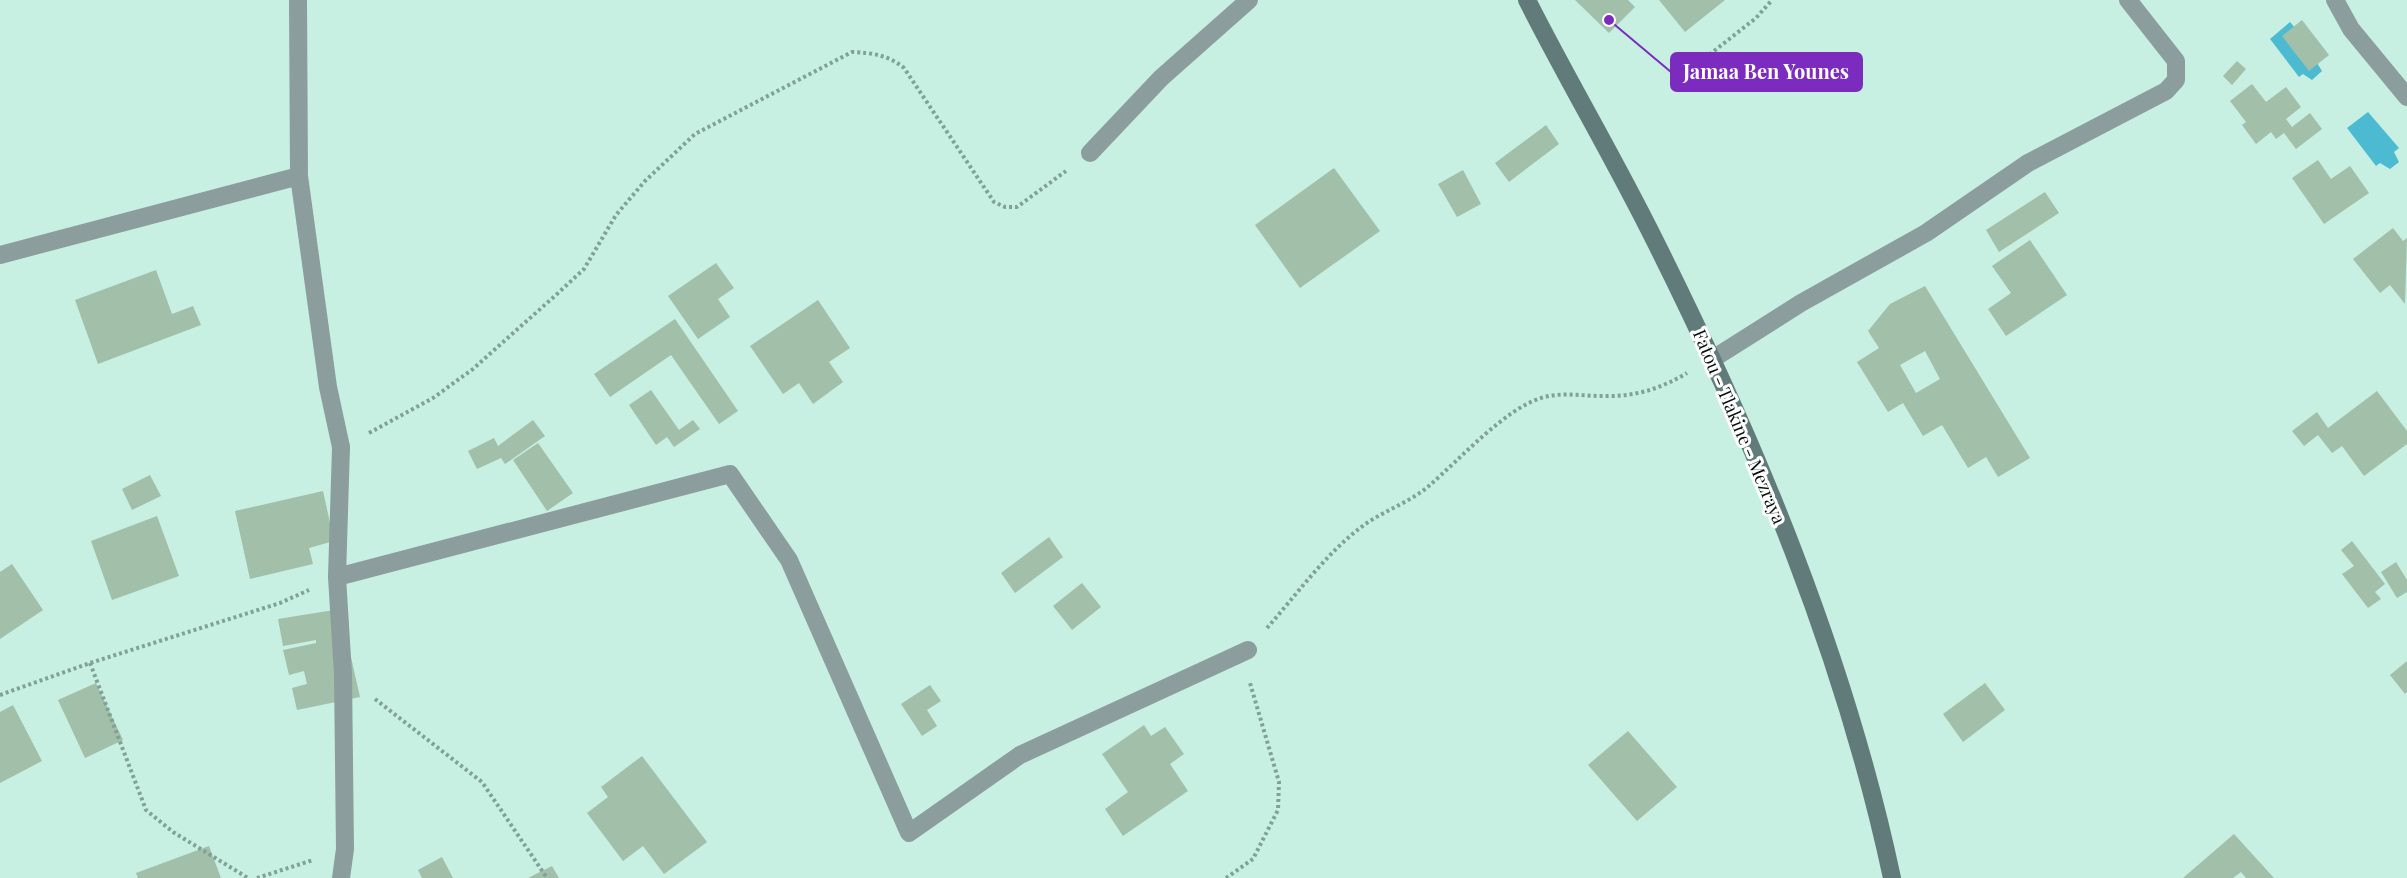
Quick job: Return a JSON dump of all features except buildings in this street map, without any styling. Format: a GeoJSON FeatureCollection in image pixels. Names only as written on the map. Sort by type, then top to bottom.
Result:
{"type":"FeatureCollection","features":[{"type":"Feature","properties":{"kind":"street"},"geometry":{"type":"LineString","coordinates":[[298,0],[298,176],[328,387],[341,447],[337,577],[343,674],[345,849],[341,878]]}},
{"type":"Feature","properties":{"kind":"street"},"geometry":{"type":"LineString","coordinates":[[1090,153],[1161,78],[1249,0]]}},
{"type":"Feature","properties":{"kind":"street","name":"Fatou - Tlakine - Mezraya"},"geometry":{"type":"LineString","coordinates":[[1527,0],[1646,223],[1711,360],[1813,602],[1852,725],[1892,878]]}},
{"type":"Feature","properties":{"kind":"street"},"geometry":{"type":"LineString","coordinates":[[1711,360],[1801,303],[1926,233],[2028,163],[2166,91],[2176,80],[2176,61],[2128,0]]}},
{"type":"Feature","properties":{"kind":"street"},"geometry":{"type":"LineString","coordinates":[[2335,0],[2351,29],[2407,97]]}},
{"type":"Feature","properties":{"kind":"street"},"geometry":{"type":"LineString","coordinates":[[0,255],[298,176]]}},
{"type":"Feature","properties":{"kind":"street"},"geometry":{"type":"LineString","coordinates":[[337,577],[730,474],[789,560],[909,833],[1020,755],[1248,650]]}},
{"type":"Feature","properties":{"kind":"path"},"geometry":{"type":"LineString","coordinates":[[1704,78],[1709,56],[1756,18],[1772,0]]}},
{"type":"Feature","properties":{"kind":"path"},"geometry":{"type":"LineString","coordinates":[[341,447],[434,398],[473,369],[584,269],[616,215],[645,181],[695,134],[852,52],[874,53],[892,58],[904,68],[994,202],[1005,207],[1017,207],[1090,153]]}},
{"type":"Feature","properties":{"kind":"path"},"geometry":{"type":"LineString","coordinates":[[1226,878],[1253,859],[1278,810],[1279,782],[1249,680],[1248,650],[1324,561],[1356,533],[1427,488],[1520,406],[1542,397],[1564,394],[1610,396],[1641,393],[1666,385],[1711,360]]}},
{"type":"Feature","properties":{"kind":"path"},"geometry":{"type":"LineString","coordinates":[[0,695],[90,663],[280,603],[337,577]]}},
{"type":"Feature","properties":{"kind":"path"},"geometry":{"type":"LineString","coordinates":[[90,663],[146,810],[173,832],[248,878]]}},
{"type":"Feature","properties":{"kind":"path"},"geometry":{"type":"LineString","coordinates":[[343,674],[482,782],[547,878]]}},
{"type":"Feature","properties":{"kind":"path"},"geometry":{"type":"LineString","coordinates":[[257,878],[345,849]]}},
{"type":"Feature","properties":{"kind":"water"},"geometry":{"type":"Polygon","coordinates":[[[2290,22],[2321,59],[2317,63],[2322,71],[2312,80],[2303,74],[2299,77],[2270,39],[2290,22]]]}},
{"type":"Feature","properties":{"kind":"water"},"geometry":{"type":"Polygon","coordinates":[[[2368,112],[2399,148],[2394,152],[2399,162],[2390,169],[2380,163],[2376,166],[2347,128],[2368,112]]]}},
{"type":"Feature","properties":{"kind":"place","name":"Jamaa Ben Younes"},"geometry":{"type":"Point","coordinates":[1609,20]}}]}
